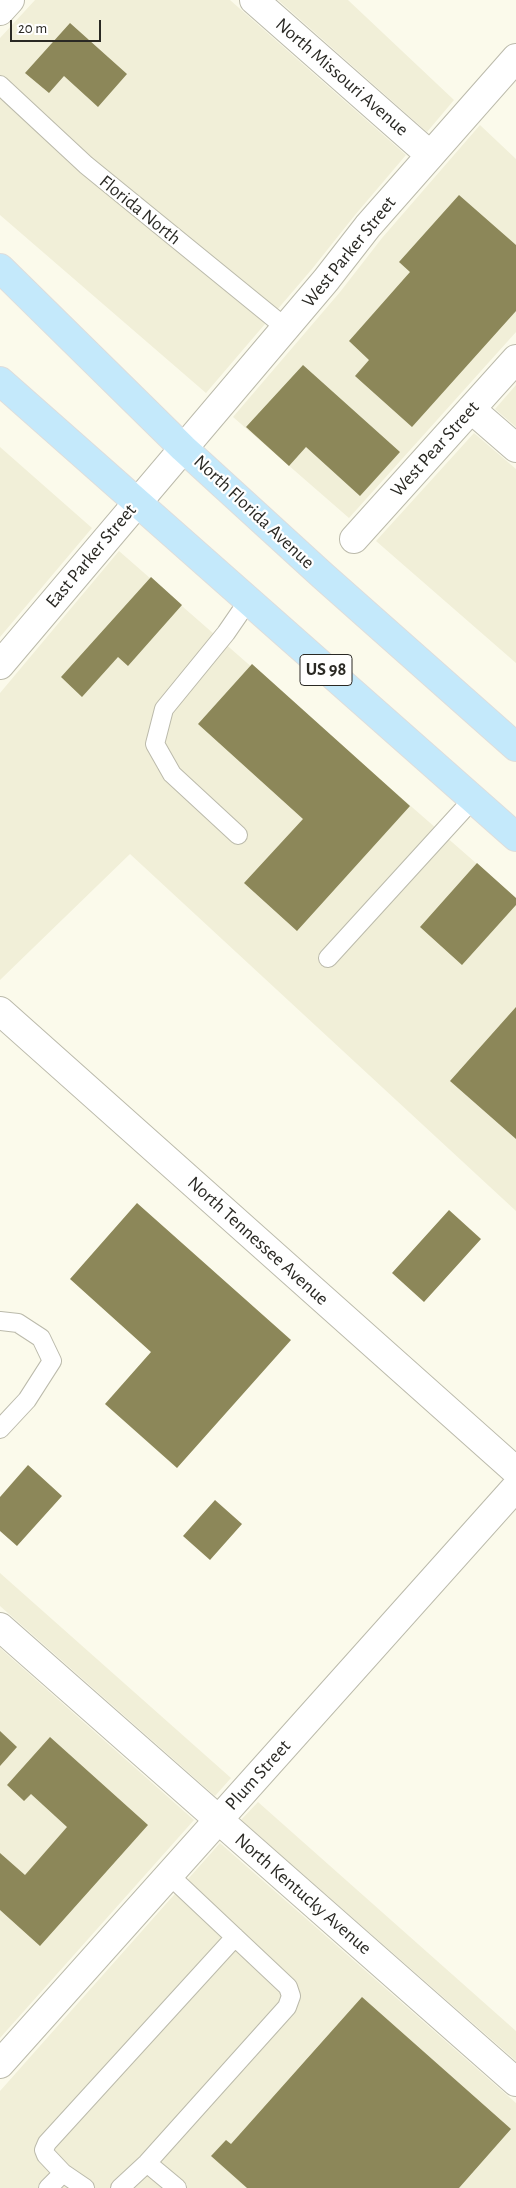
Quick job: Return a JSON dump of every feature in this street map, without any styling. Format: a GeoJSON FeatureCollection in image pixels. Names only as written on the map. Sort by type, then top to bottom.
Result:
{"type":"FeatureCollection","features":[{"type":"Feature","properties":{"kind":"main road","name":"North Florida Avenue"},"geometry":{"type":"LineString","coordinates":[[0,268],[183,448],[328,581],[516,747]]}},
{"type":"Feature","properties":{"kind":"main road","name":"US 98"},"geometry":{"type":"LineString","coordinates":[[0,381],[516,837]]}},
{"type":"Feature","properties":{"kind":"street"},"geometry":{"type":"LineString","coordinates":[[0,11],[10,0]]}},
{"type":"Feature","properties":{"kind":"street","name":"North Missouri Avenue"},"geometry":{"type":"LineString","coordinates":[[254,0],[430,155]]}},
{"type":"Feature","properties":{"kind":"street","name":"West Parker Street"},"geometry":{"type":"LineString","coordinates":[[183,448],[286,328],[368,226],[516,58]]}},
{"type":"Feature","properties":{"kind":"street","name":"West Pear Street"},"geometry":{"type":"LineString","coordinates":[[354,539],[516,359]]}},
{"type":"Feature","properties":{"kind":"street"},"geometry":{"type":"LineString","coordinates":[[471,409],[516,448]]}},
{"type":"Feature","properties":{"kind":"street","name":"East Parker Street"},"geometry":{"type":"LineString","coordinates":[[0,665],[183,448]]}},
{"type":"Feature","properties":{"kind":"street","name":"North Tennessee Avenue"},"geometry":{"type":"LineString","coordinates":[[0,1011],[516,1472]]}},
{"type":"Feature","properties":{"kind":"street","name":"Plum Street"},"geometry":{"type":"LineString","coordinates":[[0,2064],[516,1487]]}},
{"type":"Feature","properties":{"kind":"street","name":"North Kentucky Avenue"},"geometry":{"type":"LineString","coordinates":[[0,1627],[516,2082]]}},
{"type":"Feature","properties":{"kind":"lane","name":"Florida North"},"geometry":{"type":"LineString","coordinates":[[0,85],[86,166],[286,328]]}},
{"type":"Feature","properties":{"kind":"lane"},"geometry":{"type":"LineString","coordinates":[[238,835],[172,774],[155,744],[164,709],[226,634],[248,601]]}},
{"type":"Feature","properties":{"kind":"lane"},"geometry":{"type":"LineString","coordinates":[[328,958],[472,799]]}},
{"type":"Feature","properties":{"kind":"lane"},"geometry":{"type":"LineString","coordinates":[[0,1321],[18,1323],[40,1338],[52,1361],[26,1400],[0,1429]]}},
{"type":"Feature","properties":{"kind":"lane"},"geometry":{"type":"LineString","coordinates":[[120,2188],[147,2163],[287,2007],[291,1996],[288,1987],[168,1874]]}},
{"type":"Feature","properties":{"kind":"lane"},"geometry":{"type":"LineString","coordinates":[[84,2188],[63,2173],[46,2155],[44,2150],[47,2143],[235,1937]]}},
{"type":"Feature","properties":{"kind":"lane"},"geometry":{"type":"LineString","coordinates":[[147,2163],[177,2188]]}},
{"type":"Feature","properties":{"kind":"lane"},"geometry":{"type":"LineString","coordinates":[[48,2188],[63,2173]]}},
{"type":"Feature","properties":{"kind":"shaded area"},"geometry":{"type":"Polygon","coordinates":[[[35,0],[230,0],[406,155],[206,393],[0,215],[0,38],[35,0]]]}},
{"type":"Feature","properties":{"kind":"shaded area"},"geometry":{"type":"Polygon","coordinates":[[[278,0],[348,0],[454,100],[427,132],[278,0]]]}},
{"type":"Feature","properties":{"kind":"shaded area"},"geometry":{"type":"Polygon","coordinates":[[[480,125],[516,159],[516,332],[349,518],[233,417],[340,292],[382,238],[480,125]]]}},
{"type":"Feature","properties":{"kind":"shaded area"},"geometry":{"type":"Polygon","coordinates":[[[516,385],[516,427],[495,409],[516,385]]]}},
{"type":"Feature","properties":{"kind":"shaded area"},"geometry":{"type":"Polygon","coordinates":[[[474,433],[516,469],[516,663],[376,541],[474,433]]]}},
{"type":"Feature","properties":{"kind":"shaded area"},"geometry":{"type":"Polygon","coordinates":[[[0,447],[92,528],[0,637],[0,447]]]}},
{"type":"Feature","properties":{"kind":"shaded area"},"geometry":{"type":"Polygon","coordinates":[[[119,551],[516,898],[516,1211],[130,854],[0,980],[0,693],[119,551]]]}},
{"type":"Feature","properties":{"kind":"shaded area"},"geometry":{"type":"Polygon","coordinates":[[[0,1573],[231,1778],[215,1796],[0,1606],[0,1573]]]}},
{"type":"Feature","properties":{"kind":"shaded area"},"geometry":{"type":"Polygon","coordinates":[[[0,1648],[194,1820],[0,2038],[0,1648]]]}},
{"type":"Feature","properties":{"kind":"shaded area"},"geometry":{"type":"Polygon","coordinates":[[[258,1802],[516,2031],[516,2061],[241,1820],[258,1802]]]}},
{"type":"Feature","properties":{"kind":"shaded area"},"geometry":{"type":"Polygon","coordinates":[[[220,1843],[516,2103],[516,2188],[0,2188],[0,2091],[220,1843]]]}},
{"type":"Feature","properties":{"kind":"building"},"geometry":{"type":"Polygon","coordinates":[[[70,23],[127,74],[98,107],[64,76],[49,93],[25,73],[70,23]]]}},
{"type":"Feature","properties":{"kind":"building"},"geometry":{"type":"Polygon","coordinates":[[[459,195],[516,245],[516,311],[412,427],[355,376],[369,360],[349,341],[410,272],[399,262],[459,195]]]}},
{"type":"Feature","properties":{"kind":"building"},"geometry":{"type":"Polygon","coordinates":[[[303,365],[400,452],[360,496],[306,447],[289,466],[246,427],[303,365]]]}},
{"type":"Feature","properties":{"kind":"building"},"geometry":{"type":"Polygon","coordinates":[[[151,577],[182,605],[128,666],[118,657],[82,697],[61,677],[151,577]]]}},
{"type":"Feature","properties":{"kind":"building"},"geometry":{"type":"Polygon","coordinates":[[[252,664],[410,806],[297,931],[244,883],[303,819],[198,724],[252,664]]]}},
{"type":"Feature","properties":{"kind":"building"},"geometry":{"type":"Polygon","coordinates":[[[477,863],[516,898],[516,905],[462,965],[420,927],[477,863]]]}},
{"type":"Feature","properties":{"kind":"building"},"geometry":{"type":"Polygon","coordinates":[[[516,1007],[516,1139],[450,1081],[516,1007]]]}},
{"type":"Feature","properties":{"kind":"building"},"geometry":{"type":"Polygon","coordinates":[[[137,1203],[291,1340],[177,1468],[105,1404],[151,1352],[70,1279],[137,1203]]]}},
{"type":"Feature","properties":{"kind":"building"},"geometry":{"type":"Polygon","coordinates":[[[449,1210],[481,1239],[424,1302],[392,1273],[449,1210]]]}},
{"type":"Feature","properties":{"kind":"building"},"geometry":{"type":"Polygon","coordinates":[[[28,1465],[62,1496],[17,1546],[0,1531],[0,1497],[28,1465]]]}},
{"type":"Feature","properties":{"kind":"building"},"geometry":{"type":"Polygon","coordinates":[[[215,1500],[242,1524],[210,1560],[183,1536],[215,1500]]]}},
{"type":"Feature","properties":{"kind":"building"},"geometry":{"type":"Polygon","coordinates":[[[0,1731],[17,1747],[0,1766],[0,1731]]]}},
{"type":"Feature","properties":{"kind":"building"},"geometry":{"type":"Polygon","coordinates":[[[50,1737],[148,1825],[40,1946],[0,1910],[0,1853],[25,1875],[67,1827],[31,1794],[24,1801],[7,1785],[50,1737]]]}},
{"type":"Feature","properties":{"kind":"building"},"geometry":{"type":"Polygon","coordinates":[[[362,1997],[511,2129],[459,2188],[247,2188],[211,2156],[226,2140],[231,2144],[362,1997]]]}}]}
